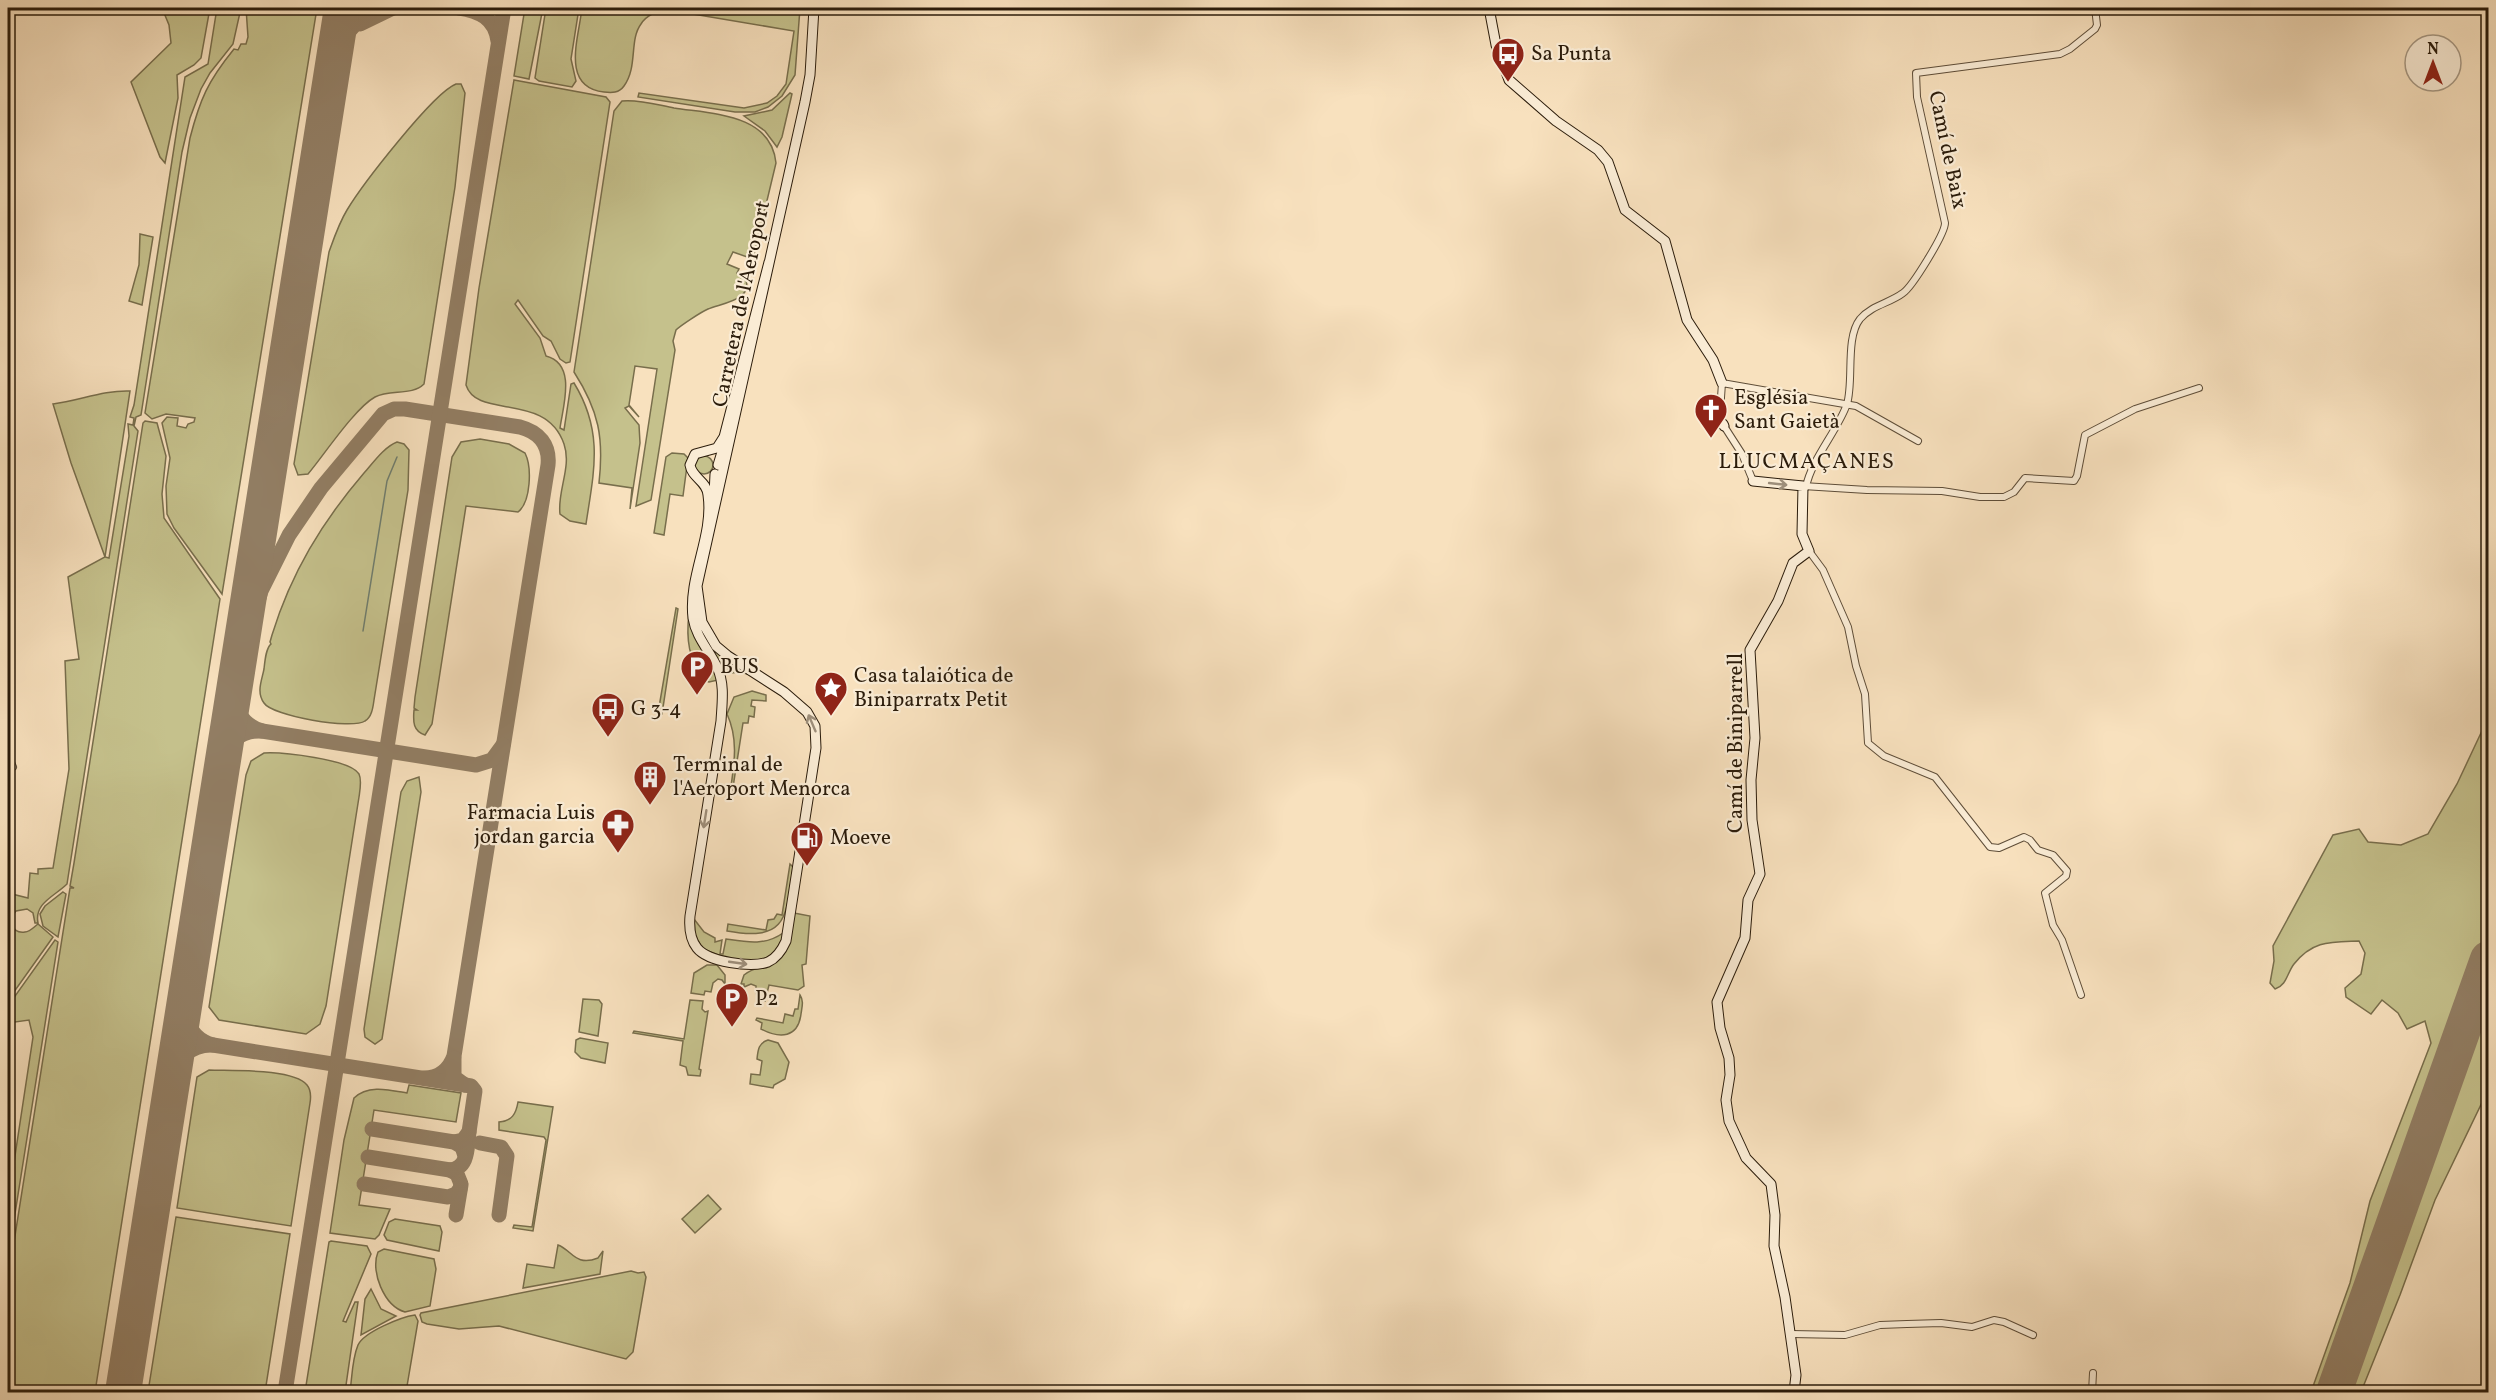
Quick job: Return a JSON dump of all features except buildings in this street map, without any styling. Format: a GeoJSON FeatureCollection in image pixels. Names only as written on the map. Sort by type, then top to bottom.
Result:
{"type":"FeatureCollection","features":[{"type":"Feature","properties":{"kind":"main road","name":"Carretera de l'Aeroport"},"geometry":{"type":"LineString","coordinates":[[697,478],[704,484],[709,498],[707,522],[692,592],[693,619],[699,638],[715,663],[721,681],[722,699],[721,721],[690,916],[693,941],[698,950],[708,956],[729,962],[752,964],[768,962],[781,951],[788,934],[816,742],[813,721],[803,708],[784,692],[716,646],[703,626],[699,606],[698,576],[742,390],[807,92],[814,8]]}},
{"type":"Feature","properties":{"kind":"main road"},"geometry":{"type":"LineString","coordinates":[[1489,8],[1496,45],[1509,80],[1556,122],[1602,155],[1608,162],[1625,210],[1665,241],[1687,320],[1713,360],[1722,383]]}},
{"type":"Feature","properties":{"kind":"main road"},"geometry":{"type":"LineString","coordinates":[[716,470],[707,479],[697,478],[690,470],[691,461],[695,454],[717,448],[724,437],[769,262]]}},
{"type":"Feature","properties":{"kind":"main road"},"geometry":{"type":"LineString","coordinates":[[710,525],[716,470],[742,390]]}},
{"type":"Feature","properties":{"kind":"main road"},"geometry":{"type":"LineString","coordinates":[[704,452],[713,455],[716,470]]}},
{"type":"Feature","properties":{"kind":"main road"},"geometry":{"type":"LineString","coordinates":[[1753,482],[1805,487],[1802,534],[1809,551]]}},
{"type":"Feature","properties":{"kind":"main road","name":"Camí de Biniparrell"},"geometry":{"type":"LineString","coordinates":[[1794,1392],[1796,1375],[1791,1334],[1774,1246],[1773,1190],[1771,1184],[1746,1158],[1729,1121],[1726,1100],[1730,1075],[1729,1058],[1717,1009],[1719,995],[1745,938],[1748,900],[1760,874],[1754,836],[1751,790],[1755,738],[1750,650],[1778,602],[1793,563],[1809,551]]}},
{"type":"Feature","properties":{"kind":"street","name":"Camí de Baix"},"geometry":{"type":"LineString","coordinates":[[1847,404],[1851,377],[1848,368],[1855,330],[1860,319],[1875,307],[1904,293],[1936,247],[1945,226],[1917,97],[1916,73],[2060,54],[2095,29],[2097,25],[2095,8]]}},
{"type":"Feature","properties":{"kind":"street"},"geometry":{"type":"LineString","coordinates":[[1753,482],[1742,454],[1723,425],[1720,412],[1722,383],[1856,406],[1918,441]]}},
{"type":"Feature","properties":{"kind":"street"},"geometry":{"type":"LineString","coordinates":[[1847,404],[1805,487],[1942,491],[1980,497],[2004,497],[2014,492],[2025,478],[2074,481],[2085,435],[2135,409],[2199,388]]}},
{"type":"Feature","properties":{"kind":"street"},"geometry":{"type":"LineString","coordinates":[[1809,551],[1823,570],[1848,627],[1856,666],[1865,694],[1868,743],[1884,756],[1935,777],[1989,847],[1999,848],[2024,837],[2030,840],[2038,850],[2053,855],[2067,871],[2066,876],[2045,893],[2053,925],[2062,940],[2081,995]]}},
{"type":"Feature","properties":{"kind":"street"},"geometry":{"type":"LineString","coordinates":[[8,756],[13,766]]}},
{"type":"Feature","properties":{"kind":"street"},"geometry":{"type":"LineString","coordinates":[[1791,1334],[1845,1335],[1880,1326],[1941,1323],[1972,1327],[1994,1320],[2033,1335]]}},
{"type":"Feature","properties":{"kind":"street"},"geometry":{"type":"LineString","coordinates":[[2092,1392],[2093,1373]]}},
{"type":"Feature","properties":{"kind":"shaded area"},"geometry":{"type":"Polygon","coordinates":[[[162,8],[210,8],[201,58],[177,75],[178,98],[165,163],[160,157],[131,82],[171,43],[169,25],[162,8]]]}},
{"type":"Feature","properties":{"kind":"shaded area"},"geometry":{"type":"Polygon","coordinates":[[[217,8],[241,8],[233,44],[210,73],[201,89],[190,118],[182,152],[141,415],[136,417],[134,426],[138,431],[67,884],[42,905],[39,910],[38,923],[35,923],[33,913],[27,909],[16,911],[12,918],[17,931],[27,932],[38,924],[53,937],[11,996],[13,999],[55,940],[58,942],[8,1258],[8,1202],[33,1037],[29,1020],[8,1023],[8,893],[28,898],[30,873],[38,874],[38,869],[53,868],[69,769],[65,661],[79,659],[68,577],[105,557],[109,558],[129,436],[128,424],[133,425],[134,418],[130,417],[134,405],[185,77],[208,64],[217,8]]]}},
{"type":"Feature","properties":{"kind":"shaded area"},"geometry":{"type":"Polygon","coordinates":[[[246,8],[317,8],[222,594],[174,528],[167,514],[166,486],[170,458],[162,423],[167,417],[178,418],[177,426],[186,428],[188,424],[194,422],[195,418],[166,414],[152,419],[145,413],[190,138],[201,101],[211,81],[234,49],[238,50],[241,44],[246,44],[248,37],[246,8]]]}},
{"type":"Feature","properties":{"kind":"shaded area"},"geometry":{"type":"Polygon","coordinates":[[[525,8],[543,8],[529,79],[514,76],[525,8]]]}},
{"type":"Feature","properties":{"kind":"shaded area"},"geometry":{"type":"Polygon","coordinates":[[[546,8],[579,8],[571,59],[576,81],[572,87],[539,81],[535,78],[546,8]]]}},
{"type":"Feature","properties":{"kind":"shaded area"},"geometry":{"type":"Polygon","coordinates":[[[582,8],[800,8],[795,75],[782,96],[768,107],[755,112],[735,112],[638,97],[639,93],[744,108],[767,103],[777,96],[786,84],[794,31],[669,10],[646,18],[637,30],[631,71],[622,88],[618,91],[604,92],[590,88],[582,81],[575,59],[582,8]]]}},
{"type":"Feature","properties":{"kind":"shaded area"},"geometry":{"type":"Polygon","coordinates":[[[514,80],[606,97],[610,102],[570,362],[566,363],[560,359],[551,341],[543,336],[518,300],[515,304],[540,338],[546,356],[556,360],[565,376],[565,398],[560,428],[564,430],[571,384],[574,383],[590,418],[594,469],[586,524],[570,521],[560,514],[566,453],[555,428],[543,417],[528,411],[483,402],[473,395],[466,385],[479,288],[514,80]]]}},
{"type":"Feature","properties":{"kind":"shaded area"},"geometry":{"type":"Polygon","coordinates":[[[456,84],[461,84],[465,93],[455,187],[424,384],[413,390],[375,397],[349,421],[308,474],[298,475],[294,464],[329,252],[337,231],[355,198],[398,141],[431,104],[456,84]]]}},
{"type":"Feature","properties":{"kind":"shaded area"},"geometry":{"type":"Polygon","coordinates":[[[790,93],[792,94],[782,137],[777,147],[765,131],[744,116],[772,110],[790,93]]]}},
{"type":"Feature","properties":{"kind":"shaded area"},"geometry":{"type":"Polygon","coordinates":[[[622,101],[641,102],[737,119],[763,134],[772,147],[776,163],[753,259],[733,252],[727,264],[739,269],[737,273],[745,277],[747,285],[745,291],[736,299],[705,311],[676,330],[673,341],[675,350],[651,500],[636,506],[657,369],[635,366],[629,405],[639,417],[629,406],[625,408],[639,425],[640,443],[630,509],[632,488],[599,483],[601,452],[598,425],[589,399],[574,372],[614,111],[622,101]]]}},
{"type":"Feature","properties":{"kind":"shaded area"},"geometry":{"type":"Polygon","coordinates":[[[140,234],[153,237],[142,305],[129,301],[139,265],[140,234]]]}},
{"type":"Feature","properties":{"kind":"shaded area"},"geometry":{"type":"Polygon","coordinates":[[[130,391],[105,557],[71,463],[53,404],[110,392],[130,391]]]}},
{"type":"Feature","properties":{"kind":"shaded area"},"geometry":{"type":"Polygon","coordinates":[[[145,421],[157,423],[166,456],[162,494],[164,518],[220,599],[95,1392],[8,1392],[8,1280],[70,888],[74,888],[70,886],[145,421]]]}},
{"type":"Feature","properties":{"kind":"shaded area"},"geometry":{"type":"Polygon","coordinates":[[[480,439],[509,444],[525,453],[529,467],[528,493],[526,501],[518,512],[466,506],[432,724],[425,735],[415,726],[414,710],[417,710],[414,708],[415,697],[452,457],[461,442],[480,439]]]}},
{"type":"Feature","properties":{"kind":"shaded area"},"geometry":{"type":"Polygon","coordinates":[[[397,442],[404,444],[409,450],[408,490],[371,714],[365,721],[345,724],[281,713],[264,703],[260,690],[266,655],[288,590],[321,529],[379,456],[397,442]]]}},
{"type":"Feature","properties":{"kind":"shaded area"},"geometry":{"type":"Polygon","coordinates":[[[672,453],[684,454],[688,458],[683,496],[670,494],[664,535],[654,533],[666,457],[672,453]]]}},
{"type":"Feature","properties":{"kind":"shaded area"},"geometry":{"type":"Polygon","coordinates":[[[704,456],[710,459],[713,465],[710,471],[704,474],[698,471],[695,465],[698,459],[704,456]]]}},
{"type":"Feature","properties":{"kind":"shaded area"},"geometry":{"type":"Polygon","coordinates":[[[676,608],[678,609],[662,714],[658,713],[676,608]]]}},
{"type":"Feature","properties":{"kind":"shaded area"},"geometry":{"type":"Polygon","coordinates":[[[689,613],[718,680],[706,681],[695,665],[688,640],[689,613]]]}},
{"type":"Feature","properties":{"kind":"shaded area"},"geometry":{"type":"Polygon","coordinates":[[[706,638],[751,675],[740,672],[723,674],[704,639],[706,638]]]}},
{"type":"Feature","properties":{"kind":"shaded area"},"geometry":{"type":"Polygon","coordinates":[[[752,691],[766,695],[766,701],[752,700],[751,706],[755,707],[754,717],[749,716],[748,723],[743,723],[731,800],[729,800],[734,767],[734,746],[727,714],[734,697],[752,691]]]}},
{"type":"Feature","properties":{"kind":"shaded area"},"geometry":{"type":"Polygon","coordinates":[[[2488,718],[2488,930],[2325,1392],[2311,1392],[2350,1283],[2370,1201],[2431,1043],[2425,1021],[2407,1029],[2398,1013],[2382,1000],[2371,1014],[2346,997],[2345,988],[2361,974],[2365,953],[2359,941],[2323,944],[2308,950],[2294,964],[2282,985],[2275,989],[2270,983],[2274,961],[2273,946],[2333,835],[2359,829],[2368,842],[2401,845],[2428,834],[2457,784],[2488,718]]]}},
{"type":"Feature","properties":{"kind":"shaded area"},"geometry":{"type":"Polygon","coordinates":[[[264,753],[329,760],[353,769],[359,774],[360,779],[326,1006],[320,1024],[306,1034],[219,1020],[209,1007],[246,775],[251,761],[264,753]]]}},
{"type":"Feature","properties":{"kind":"shaded area"},"geometry":{"type":"Polygon","coordinates":[[[419,777],[421,792],[382,1039],[375,1044],[365,1037],[364,1029],[401,792],[407,781],[419,777]]]}},
{"type":"Feature","properties":{"kind":"shaded area"},"geometry":{"type":"Polygon","coordinates":[[[790,864],[793,867],[788,900],[780,922],[773,929],[762,933],[727,931],[728,924],[766,930],[768,920],[774,919],[777,914],[782,915],[790,864]]]}},
{"type":"Feature","properties":{"kind":"shaded area"},"geometry":{"type":"Polygon","coordinates":[[[63,892],[66,894],[58,937],[43,926],[40,914],[45,906],[63,892]]]}},
{"type":"Feature","properties":{"kind":"shaded area"},"geometry":{"type":"Polygon","coordinates":[[[794,913],[810,916],[806,964],[802,965],[804,986],[798,990],[769,985],[765,1001],[757,999],[756,986],[751,984],[744,987],[744,984],[741,984],[744,975],[753,969],[778,961],[783,956],[789,943],[794,913]]]}},
{"type":"Feature","properties":{"kind":"shaded area"},"geometry":{"type":"Polygon","coordinates":[[[694,919],[704,932],[715,938],[715,942],[722,940],[720,954],[723,954],[726,939],[755,942],[769,940],[783,933],[784,935],[777,949],[764,959],[736,960],[702,948],[695,935],[694,919]]]}},
{"type":"Feature","properties":{"kind":"shaded area"},"geometry":{"type":"Polygon","coordinates":[[[707,965],[717,965],[725,975],[725,984],[718,979],[713,983],[711,992],[705,991],[704,995],[691,993],[694,973],[707,965]]]}},
{"type":"Feature","properties":{"kind":"shaded area"},"geometry":{"type":"Polygon","coordinates":[[[2488,986],[2488,1090],[2435,1200],[2361,1392],[2345,1392],[2488,986]]]}},
{"type":"Feature","properties":{"kind":"shaded area"},"geometry":{"type":"Polygon","coordinates":[[[800,995],[801,1014],[792,1032],[781,1035],[761,1029],[762,1023],[756,1020],[757,1018],[783,1023],[785,1014],[793,1016],[795,1009],[798,1009],[800,995]]]}},
{"type":"Feature","properties":{"kind":"shaded area"},"geometry":{"type":"Polygon","coordinates":[[[583,999],[599,1000],[602,1004],[598,1036],[579,1032],[583,999]]]}},
{"type":"Feature","properties":{"kind":"shaded area"},"geometry":{"type":"Polygon","coordinates":[[[690,1000],[703,1001],[702,1009],[705,1012],[708,1011],[699,1069],[701,1070],[700,1076],[688,1075],[686,1067],[680,1065],[683,1041],[633,1033],[634,1031],[684,1039],[690,1000]]]}},
{"type":"Feature","properties":{"kind":"shaded area"},"geometry":{"type":"Polygon","coordinates":[[[580,1038],[608,1043],[605,1063],[581,1058],[575,1052],[576,1040],[580,1038]]]}},
{"type":"Feature","properties":{"kind":"shaded area"},"geometry":{"type":"Polygon","coordinates":[[[768,1040],[778,1043],[789,1062],[785,1079],[773,1088],[750,1084],[751,1074],[760,1075],[762,1061],[757,1059],[758,1050],[762,1043],[768,1040]]]}},
{"type":"Feature","properties":{"kind":"shaded area"},"geometry":{"type":"Polygon","coordinates":[[[209,1070],[275,1073],[300,1080],[307,1085],[310,1101],[291,1226],[177,1208],[197,1077],[209,1070]]]}},
{"type":"Feature","properties":{"kind":"shaded area"},"geometry":{"type":"Polygon","coordinates":[[[409,1085],[461,1093],[456,1122],[374,1110],[359,1205],[390,1209],[375,1239],[330,1233],[344,1140],[354,1098],[372,1089],[407,1093],[409,1085]]]}},
{"type":"Feature","properties":{"kind":"shaded area"},"geometry":{"type":"Polygon","coordinates":[[[518,1102],[553,1107],[533,1231],[513,1228],[514,1225],[532,1227],[546,1140],[544,1137],[499,1130],[499,1122],[513,1116],[518,1102]]]}},
{"type":"Feature","properties":{"kind":"shaded area"},"geometry":{"type":"Polygon","coordinates":[[[708,1195],[721,1209],[695,1233],[682,1219],[708,1195]]]}},
{"type":"Feature","properties":{"kind":"shaded area"},"geometry":{"type":"Polygon","coordinates":[[[176,1217],[290,1234],[265,1392],[148,1392],[176,1217]]]}},
{"type":"Feature","properties":{"kind":"shaded area"},"geometry":{"type":"Polygon","coordinates":[[[395,1219],[440,1226],[442,1232],[439,1251],[387,1240],[384,1235],[389,1222],[395,1219]]]}},
{"type":"Feature","properties":{"kind":"shaded area"},"geometry":{"type":"Polygon","coordinates":[[[329,1242],[367,1246],[371,1254],[343,1321],[346,1322],[355,1302],[358,1302],[345,1392],[305,1392],[329,1242]]]}},
{"type":"Feature","properties":{"kind":"shaded area"},"geometry":{"type":"Polygon","coordinates":[[[558,1245],[575,1257],[584,1260],[598,1258],[603,1251],[600,1274],[523,1288],[527,1264],[554,1268],[558,1245]]]}},
{"type":"Feature","properties":{"kind":"shaded area"},"geometry":{"type":"Polygon","coordinates":[[[384,1249],[434,1259],[436,1269],[430,1306],[405,1312],[391,1303],[377,1278],[376,1260],[378,1252],[384,1249]]]}},
{"type":"Feature","properties":{"kind":"shaded area"},"geometry":{"type":"Polygon","coordinates":[[[631,1271],[644,1272],[646,1277],[633,1352],[626,1359],[499,1326],[459,1329],[427,1324],[422,1322],[420,1315],[421,1313],[631,1271]]]}},
{"type":"Feature","properties":{"kind":"shaded area"},"geometry":{"type":"Polygon","coordinates":[[[371,1289],[381,1309],[396,1316],[361,1335],[365,1299],[371,1289]]]}},
{"type":"Feature","properties":{"kind":"shaded area"},"geometry":{"type":"Polygon","coordinates":[[[415,1315],[418,1321],[406,1392],[350,1392],[354,1356],[362,1340],[384,1326],[415,1315]]]}},
{"type":"Feature","properties":{"kind":"waterway"},"geometry":{"type":"LineString","coordinates":[[363,631],[387,481],[397,457]]}},
{"type":"Feature","properties":{"kind":"taxiway"},"geometry":{"type":"LineString","coordinates":[[334,56],[342,39],[370,8]]}},
{"type":"Feature","properties":{"kind":"taxiway"},"geometry":{"type":"LineString","coordinates":[[360,24],[393,8]]}},
{"type":"Feature","properties":{"kind":"taxiway"},"geometry":{"type":"LineString","coordinates":[[459,8],[473,11],[490,21],[498,41]]}},
{"type":"Feature","properties":{"kind":"taxiway"},"geometry":{"type":"LineString","coordinates":[[285,1392],[504,8]]}},
{"type":"Feature","properties":{"kind":"taxiway"},"geometry":{"type":"LineString","coordinates":[[237,672],[261,591],[289,535],[321,488],[383,414],[394,409],[405,409],[520,427],[533,432],[542,440],[547,451],[548,465],[454,1056],[443,1072],[434,1077],[424,1078]]}},
{"type":"Feature","properties":{"kind":"taxiway"},"geometry":{"type":"LineString","coordinates":[[223,761],[228,748],[237,738],[248,732],[262,731],[243,719],[235,701],[234,686]]}},
{"type":"Feature","properties":{"kind":"taxiway"},"geometry":{"type":"LineString","coordinates":[[262,731],[476,765],[492,760],[503,745]]}},
{"type":"Feature","properties":{"kind":"taxiway"},"geometry":{"type":"LineString","coordinates":[[172,1081],[177,1066],[185,1054],[197,1047],[213,1045],[199,1038],[190,1028],[185,1000]]}},
{"type":"Feature","properties":{"kind":"taxiway"},"geometry":{"type":"LineString","coordinates":[[213,1045],[465,1085],[454,1077],[454,1058]]}},
{"type":"Feature","properties":{"kind":"taxiway"},"geometry":{"type":"LineString","coordinates":[[465,1085],[471,1086],[475,1091],[469,1132]]}},
{"type":"Feature","properties":{"kind":"taxiway"},"geometry":{"type":"LineString","coordinates":[[372,1129],[454,1142],[462,1147],[465,1156]]}},
{"type":"Feature","properties":{"kind":"taxiway"},"geometry":{"type":"LineString","coordinates":[[454,1142],[463,1140],[469,1132],[464,1161],[450,1170],[457,1174],[461,1184]]}},
{"type":"Feature","properties":{"kind":"taxiway"},"geometry":{"type":"LineString","coordinates":[[480,1143],[501,1147],[507,1156],[499,1215]]}},
{"type":"Feature","properties":{"kind":"taxiway"},"geometry":{"type":"LineString","coordinates":[[368,1157],[450,1170]]}},
{"type":"Feature","properties":{"kind":"taxiway"},"geometry":{"type":"LineString","coordinates":[[364,1184],[448,1197],[456,1194],[460,1189]]}},
{"type":"Feature","properties":{"kind":"taxiway"},"geometry":{"type":"LineString","coordinates":[[456,1215],[461,1185]]}},
{"type":"Feature","properties":{"kind":"runway"},"geometry":{"type":"LineString","coordinates":[[123,1392],[342,8]]}},
{"type":"Feature","properties":{"kind":"runway"},"geometry":{"type":"LineString","coordinates":[[2334,1392],[2488,959]]}},
{"type":"Feature","properties":{"kind":"place","name":"Sa Punta"},"geometry":{"type":"Point","coordinates":[1508,83]}},
{"type":"Feature","properties":{"kind":"place","name":"Església Sant Gaietà"},"geometry":{"type":"Point","coordinates":[1711,439]}},
{"type":"Feature","properties":{"kind":"place","name":"BUS"},"geometry":{"type":"Point","coordinates":[697,696]}},
{"type":"Feature","properties":{"kind":"place","name":"Casa talaiótica de Biniparratx Petit"},"geometry":{"type":"Point","coordinates":[831,717]}},
{"type":"Feature","properties":{"kind":"place","name":"G 3-4"},"geometry":{"type":"Point","coordinates":[608,738]}},
{"type":"Feature","properties":{"kind":"place","name":"Terminal de l'Aeroport Menorca"},"geometry":{"type":"Point","coordinates":[650,806]}},
{"type":"Feature","properties":{"kind":"place","name":"Farmacia Luis jordan garcia"},"geometry":{"type":"Point","coordinates":[618,854]}},
{"type":"Feature","properties":{"kind":"place","name":"Moeve"},"geometry":{"type":"Point","coordinates":[807,867]}},
{"type":"Feature","properties":{"kind":"place","name":"P2"},"geometry":{"type":"Point","coordinates":[732,1028]}},
{"type":"Feature","properties":{"kind":"district","name":"LLUCMAÇANES"},"geometry":{"type":"Point","coordinates":[1807,462]}}]}
